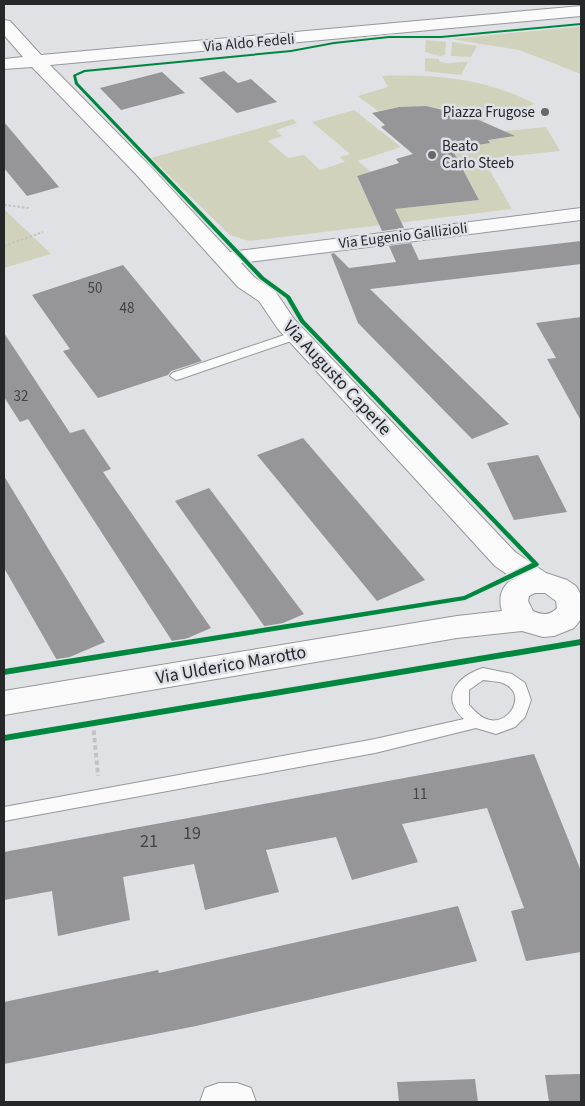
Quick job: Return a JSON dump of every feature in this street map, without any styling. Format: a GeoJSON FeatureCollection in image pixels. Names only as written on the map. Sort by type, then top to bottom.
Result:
{"type":"FeatureCollection","features":[{"type":"Feature","properties":{"kind":"street","name":"Via Aldo Fedeli"},"geometry":{"type":"LineString","coordinates":[[4,64],[570,9]]}},
{"type":"Feature","properties":{"kind":"street","name":"Via Augusto Caperle"},"geometry":{"type":"LineString","coordinates":[[4,25],[36,61],[142,169],[246,282],[267,296],[296,335],[539,594],[544,626],[554,626],[575,616],[569,597],[539,594]]}},
{"type":"Feature","properties":{"kind":"street","name":"Via Eugenio Gallizioli"},"geometry":{"type":"LineString","coordinates":[[224,259],[581,214]]}},
{"type":"Feature","properties":{"kind":"street","name":"Via Ulderico Marotto"},"geometry":{"type":"LineString","coordinates":[[4,703],[457,627],[539,594]]}},
{"type":"Feature","properties":{"kind":"street"},"geometry":{"type":"LineString","coordinates":[[218,1102],[237,1102]]}},
{"type":"Feature","properties":{"kind":"lane"},"geometry":{"type":"LineString","coordinates":[[176,376],[296,335]]}},
{"type":"Feature","properties":{"kind":"lane"},"geometry":{"type":"LineString","coordinates":[[4,814],[375,746],[477,722]]}},
{"type":"Feature","properties":{"kind":"path"},"geometry":{"type":"LineString","coordinates":[[4,205],[30,208]]}},
{"type":"Feature","properties":{"kind":"path"},"geometry":{"type":"LineString","coordinates":[[4,246],[43,232]]}},
{"type":"Feature","properties":{"kind":"path"},"geometry":{"type":"LineString","coordinates":[[84,725],[103,722]]}},
{"type":"Feature","properties":{"kind":"path"},"geometry":{"type":"LineString","coordinates":[[93,723],[100,797]]}},
{"type":"Feature","properties":{"kind":"green space"},"geometry":{"type":"Polygon","coordinates":[[[581,26],[581,74],[519,50],[451,39],[581,26]]]}},
{"type":"Feature","properties":{"kind":"green space"},"geometry":{"type":"Polygon","coordinates":[[[426,40],[446,42],[445,55],[440,56],[425,52],[426,40]]]}},
{"type":"Feature","properties":{"kind":"green space"},"geometry":{"type":"Polygon","coordinates":[[[452,42],[477,46],[471,57],[451,56],[452,42]]]}},
{"type":"Feature","properties":{"kind":"green space"},"geometry":{"type":"Polygon","coordinates":[[[425,58],[439,59],[439,61],[446,63],[468,62],[461,75],[425,71],[425,58]]]}},
{"type":"Feature","properties":{"kind":"green space"},"geometry":{"type":"Polygon","coordinates":[[[382,76],[422,76],[461,80],[498,89],[535,104],[482,121],[450,110],[426,106],[399,107],[378,111],[358,96],[388,87],[382,76]]]}},
{"type":"Feature","properties":{"kind":"green space"},"geometry":{"type":"Polygon","coordinates":[[[354,110],[401,147],[358,161],[371,172],[357,177],[379,224],[395,209],[479,200],[452,149],[489,143],[487,140],[511,137],[505,131],[546,127],[560,151],[483,159],[512,209],[249,241],[230,235],[151,158],[293,119],[297,123],[276,130],[282,136],[268,141],[288,158],[304,155],[320,170],[345,162],[340,157],[350,154],[312,122],[354,110]]]}},
{"type":"Feature","properties":{"kind":"green space"},"geometry":{"type":"Polygon","coordinates":[[[4,209],[51,254],[4,268],[4,209]]]}},
{"type":"Feature","properties":{"kind":"building"},"geometry":{"type":"Polygon","coordinates":[[[224,71],[238,83],[251,79],[277,102],[237,113],[199,78],[224,71]]]}},
{"type":"Feature","properties":{"kind":"building"},"geometry":{"type":"Polygon","coordinates":[[[162,72],[185,93],[121,110],[100,88],[162,72]]]}},
{"type":"Feature","properties":{"kind":"building","name":"Beato Carlo Steeb"},"geometry":{"type":"Polygon","coordinates":[[[426,106],[470,116],[515,136],[488,140],[490,143],[452,149],[479,200],[395,209],[404,228],[382,231],[357,176],[399,163],[396,159],[413,154],[381,127],[385,125],[372,113],[399,107],[426,106]]]}},
{"type":"Feature","properties":{"kind":"building"},"geometry":{"type":"Polygon","coordinates":[[[4,122],[59,187],[27,196],[4,168],[4,122]]]}},
{"type":"Feature","properties":{"kind":"building"},"geometry":{"type":"Polygon","coordinates":[[[581,241],[581,264],[370,289],[509,424],[472,439],[358,323],[331,254],[334,253],[349,268],[396,262],[389,246],[411,243],[419,260],[581,241]]]}},
{"type":"Feature","properties":{"kind":"building"},"geometry":{"type":"Polygon","coordinates":[[[123,265],[202,361],[171,371],[168,375],[98,398],[63,351],[70,349],[32,295],[123,265]]]}},
{"type":"Feature","properties":{"kind":"building"},"geometry":{"type":"Polygon","coordinates":[[[581,317],[581,421],[547,359],[556,358],[536,323],[581,317]]]}},
{"type":"Feature","properties":{"kind":"building"},"geometry":{"type":"Polygon","coordinates":[[[4,333],[70,433],[84,429],[111,469],[103,472],[211,628],[174,644],[28,419],[20,422],[4,397],[4,333]]]}},
{"type":"Feature","properties":{"kind":"building"},"geometry":{"type":"Polygon","coordinates":[[[303,438],[425,580],[377,601],[257,455],[303,438]]]}},
{"type":"Feature","properties":{"kind":"building"},"geometry":{"type":"Polygon","coordinates":[[[538,455],[567,512],[514,520],[487,463],[538,455]]]}},
{"type":"Feature","properties":{"kind":"building"},"geometry":{"type":"Polygon","coordinates":[[[4,476],[105,642],[58,662],[4,568],[4,476]]]}},
{"type":"Feature","properties":{"kind":"building"},"geometry":{"type":"Polygon","coordinates":[[[209,488],[304,614],[267,630],[175,501],[209,488]]]}},
{"type":"Feature","properties":{"kind":"building"},"geometry":{"type":"Polygon","coordinates":[[[534,754],[581,871],[581,952],[526,961],[511,911],[524,908],[487,808],[402,824],[418,862],[352,880],[336,837],[266,850],[279,892],[205,910],[194,864],[123,877],[130,920],[58,936],[52,891],[4,900],[4,852],[534,754]]]}},
{"type":"Feature","properties":{"kind":"building"},"geometry":{"type":"Polygon","coordinates":[[[458,906],[477,961],[196,1026],[4,1064],[4,1002],[158,970],[159,973],[458,906]]]}},
{"type":"Feature","properties":{"kind":"building"},"geometry":{"type":"Polygon","coordinates":[[[581,1074],[581,1102],[549,1102],[545,1075],[581,1074]]]}},
{"type":"Feature","properties":{"kind":"building"},"geometry":{"type":"Polygon","coordinates":[[[475,1079],[478,1102],[399,1102],[397,1082],[475,1079]]]}},
{"type":"Feature","properties":{"kind":"cycle path"},"geometry":{"type":"LineString","coordinates":[[4,672],[465,598],[536,564],[302,321],[288,297],[262,278],[76,83],[74,76],[84,71],[291,51],[334,43],[389,37],[441,37],[581,24]]}},
{"type":"Feature","properties":{"kind":"cycle path"},"geometry":{"type":"LineString","coordinates":[[4,738],[581,642]]}},
{"type":"Feature","properties":{"kind":"place","name":"Piazza Frugose"},"geometry":{"type":"Point","coordinates":[545,112]}},
{"type":"Feature","properties":{"kind":"place","name":"Beato Carlo Steeb"},"geometry":{"type":"Point","coordinates":[432,155]}}]}
